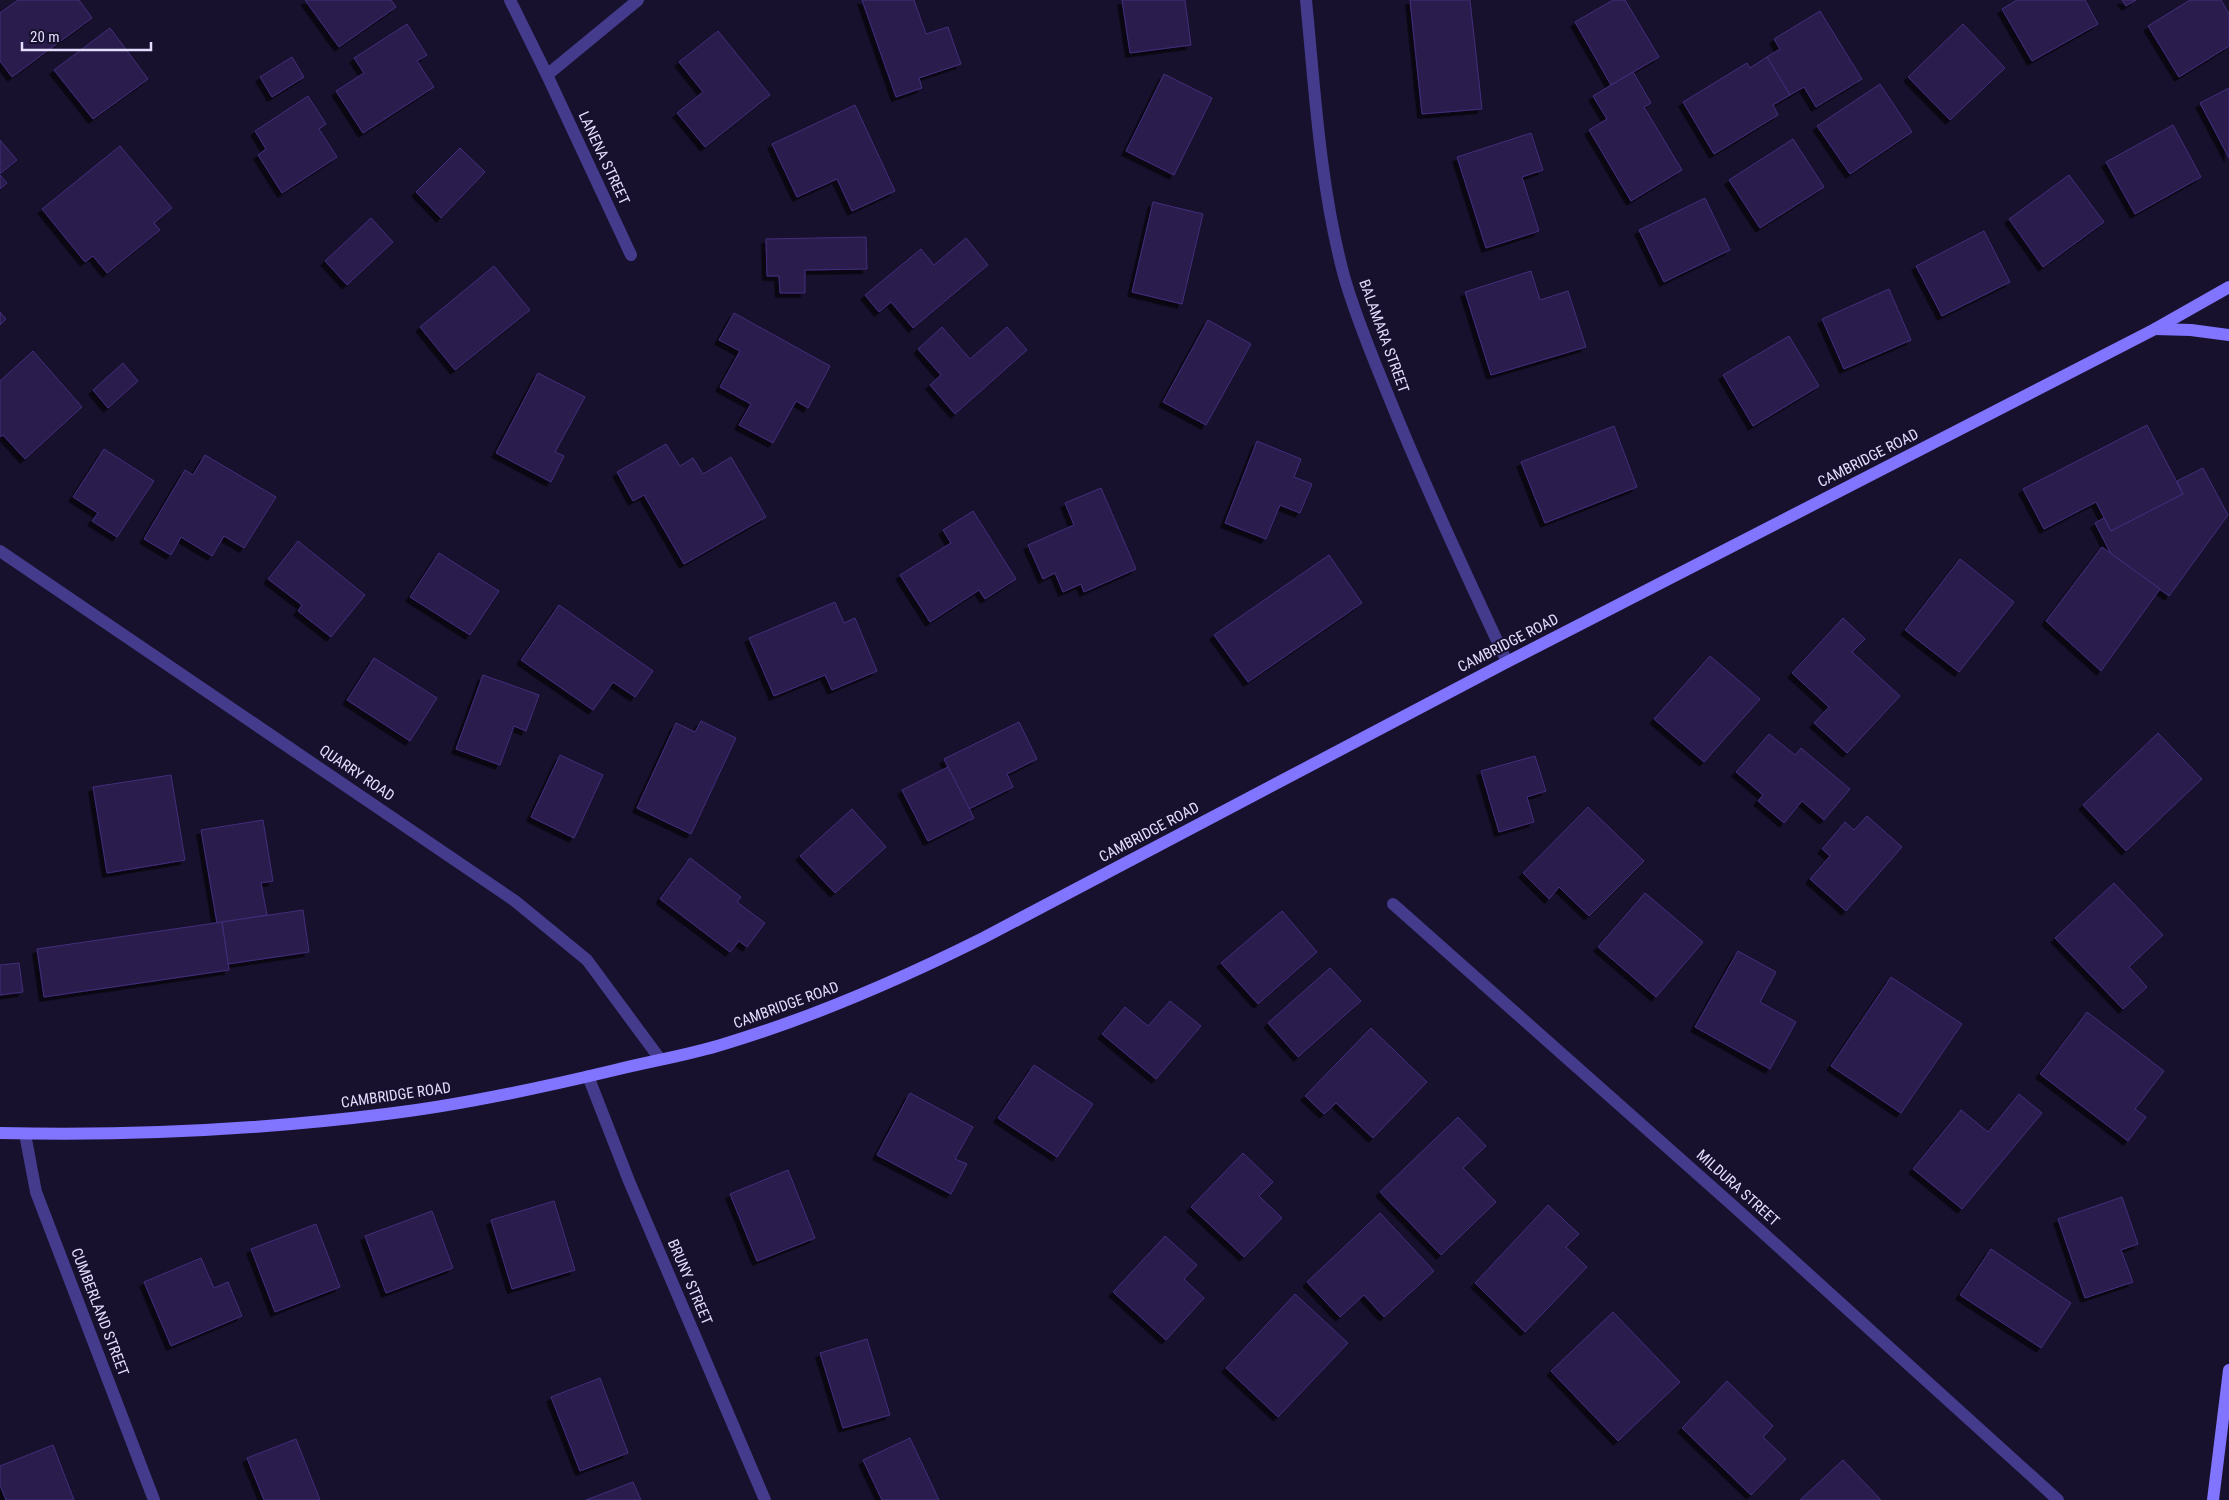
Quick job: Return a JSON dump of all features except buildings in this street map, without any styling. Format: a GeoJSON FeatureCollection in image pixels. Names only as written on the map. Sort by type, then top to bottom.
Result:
{"type":"FeatureCollection","features":[{"type":"Feature","properties":{"kind":"main road","name":"CAMBRIDGE ROAD"},"geometry":{"type":"LineString","coordinates":[[0,1133],[173,1132],[274,1126],[388,1114],[499,1096],[723,1044],[838,1004],[912,974],[1507,662],[2155,328],[2229,287]]}},
{"type":"Feature","properties":{"kind":"main road"},"geometry":{"type":"LineString","coordinates":[[2155,328],[2229,335]]}},
{"type":"Feature","properties":{"kind":"main road"},"geometry":{"type":"LineString","coordinates":[[2213,1500],[2229,1370]]}},
{"type":"Feature","properties":{"kind":"street","name":"LANENA STREET"},"geometry":{"type":"LineString","coordinates":[[510,0],[548,75],[631,255]]}},
{"type":"Feature","properties":{"kind":"street"},"geometry":{"type":"LineString","coordinates":[[548,75],[638,0]]}},
{"type":"Feature","properties":{"kind":"street","name":"BALAMARA STREET"},"geometry":{"type":"LineString","coordinates":[[1306,0],[1320,149],[1344,277],[1374,360],[1414,459],[1507,662]]}},
{"type":"Feature","properties":{"kind":"street","name":"QUARRY ROAD"},"geometry":{"type":"LineString","coordinates":[[0,551],[515,900],[587,960],[660,1059]]}},
{"type":"Feature","properties":{"kind":"street","name":"MILDURA STREET"},"geometry":{"type":"LineString","coordinates":[[1392,904],[1737,1209],[2058,1500]]}},
{"type":"Feature","properties":{"kind":"street","name":"BRUNY STREET"},"geometry":{"type":"LineString","coordinates":[[588,1076],[629,1181],[765,1500]]}},
{"type":"Feature","properties":{"kind":"street","name":"CUMBERLAND STREET"},"geometry":{"type":"LineString","coordinates":[[25,1134],[36,1192],[154,1500]]}}]}
